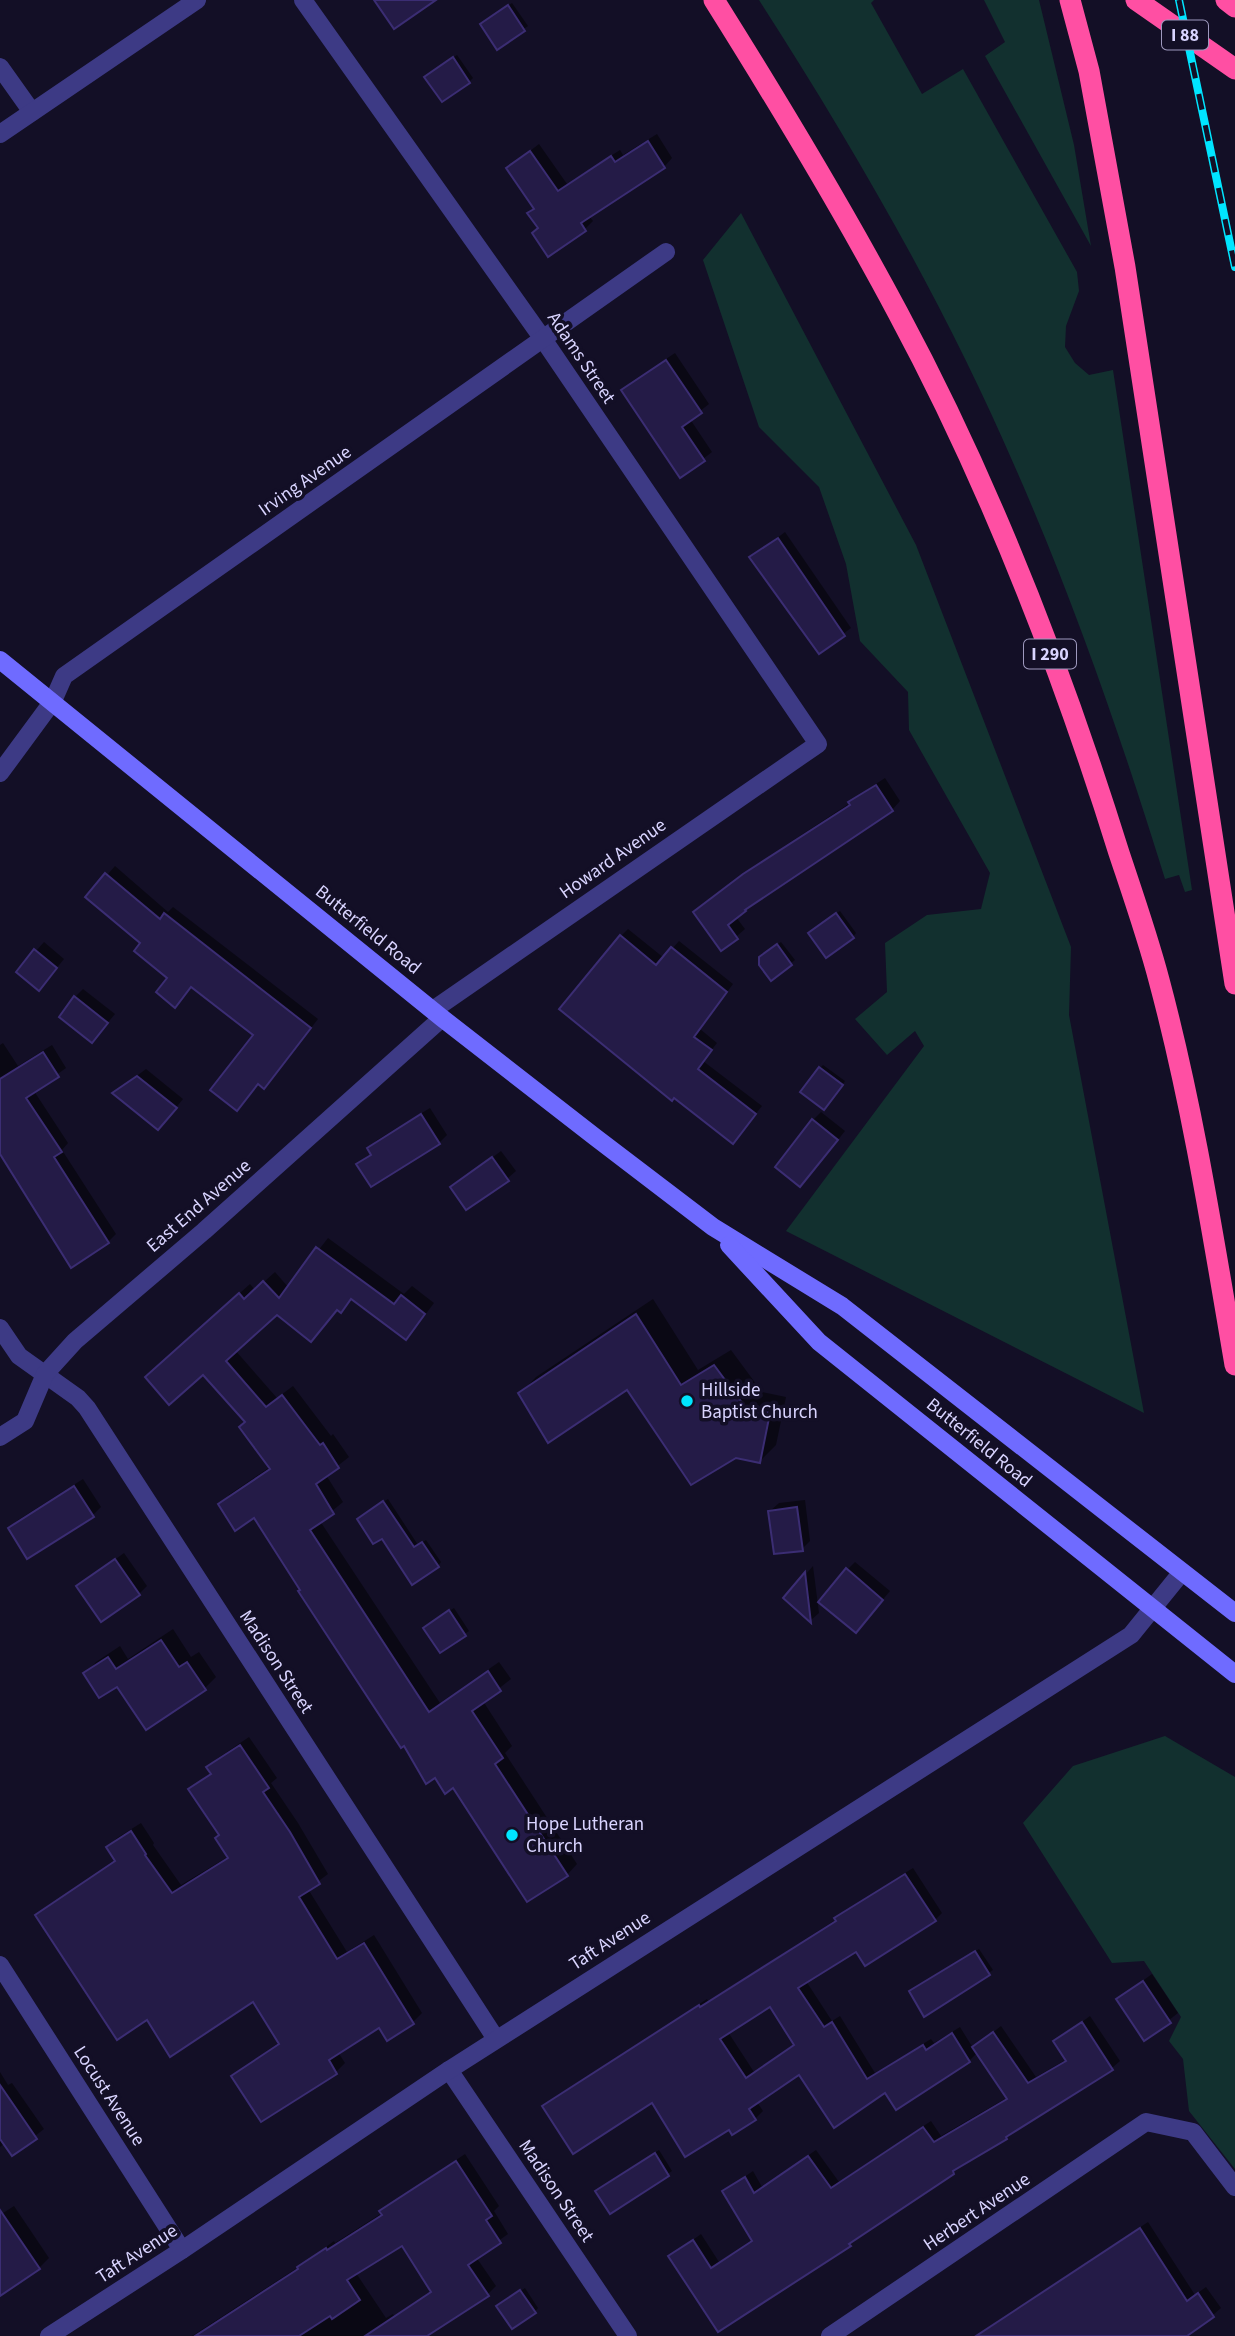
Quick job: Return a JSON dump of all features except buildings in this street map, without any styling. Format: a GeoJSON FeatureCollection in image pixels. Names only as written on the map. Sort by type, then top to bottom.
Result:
{"type":"FeatureCollection","features":[{"type":"Feature","properties":{"kind":"highway","name":"I 290"},"geometry":{"type":"LineString","coordinates":[[714,0],[830,190],[899,315],[958,433],[1023,579],[1108,816],[1159,979],[1192,1122],[1235,1365]]}},
{"type":"Feature","properties":{"kind":"highway"},"geometry":{"type":"LineString","coordinates":[[1070,0],[1089,71],[1125,267],[1235,984]]}},
{"type":"Feature","properties":{"kind":"highway","name":"I 88"},"geometry":{"type":"LineString","coordinates":[[1136,0],[1235,69]]}},
{"type":"Feature","properties":{"kind":"highway","name":"I 88"},"geometry":{"type":"LineString","coordinates":[[1226,0],[1235,7]]}},
{"type":"Feature","properties":{"kind":"main road","name":"Butterfield Road"},"geometry":{"type":"LineString","coordinates":[[0,660],[437,1014],[713,1227],[842,1306],[1235,1613]]}},
{"type":"Feature","properties":{"kind":"main road","name":"Butterfield Road"},"geometry":{"type":"LineString","coordinates":[[713,1227],[819,1342],[1235,1674]]}},
{"type":"Feature","properties":{"kind":"street"},"geometry":{"type":"LineString","coordinates":[[0,134],[197,0]]}},
{"type":"Feature","properties":{"kind":"street","name":"Adams Street"},"geometry":{"type":"LineString","coordinates":[[303,0],[543,339],[818,744]]}},
{"type":"Feature","properties":{"kind":"street"},"geometry":{"type":"LineString","coordinates":[[0,67],[32,112]]}},
{"type":"Feature","properties":{"kind":"street","name":"Irving Avenue"},"geometry":{"type":"LineString","coordinates":[[0,773],[53,701],[64,676],[666,252]]}},
{"type":"Feature","properties":{"kind":"street","name":"Howard Avenue"},"geometry":{"type":"LineString","coordinates":[[437,1014],[818,744]]}},
{"type":"Feature","properties":{"kind":"street","name":"East End Avenue"},"geometry":{"type":"LineString","coordinates":[[0,1437],[25,1420],[45,1374],[75,1341],[204,1231],[437,1014]]}},
{"type":"Feature","properties":{"kind":"street","name":"Madison Street"},"geometry":{"type":"LineString","coordinates":[[0,1328],[19,1356],[78,1398],[87,1408],[496,2039]]}},
{"type":"Feature","properties":{"kind":"street","name":"Taft Avenue"},"geometry":{"type":"LineString","coordinates":[[49,2336],[183,2250],[496,2039],[1131,1635],[1182,1572]]}},
{"type":"Feature","properties":{"kind":"street","name":"Locust Avenue"},"geometry":{"type":"LineString","coordinates":[[0,1965],[183,2250]]}},
{"type":"Feature","properties":{"kind":"street","name":"Madison Street"},"geometry":{"type":"LineString","coordinates":[[449,2070],[628,2336]]}},
{"type":"Feature","properties":{"kind":"street","name":"Herbert Avenue"},"geometry":{"type":"LineString","coordinates":[[831,2336],[1146,2122],[1193,2132],[1235,2187]]}},
{"type":"Feature","properties":{"kind":"green space"},"geometry":{"type":"Polygon","coordinates":[[[759,0],[874,0],[871,3],[922,94],[963,69],[1077,272],[1079,291],[1066,326],[1065,347],[1075,363],[1089,375],[1113,370],[1192,890],[1185,892],[1179,875],[1165,879],[1114,723],[1057,568],[1015,467],[959,347],[864,171],[759,0]]]}},
{"type":"Feature","properties":{"kind":"green space"},"geometry":{"type":"Polygon","coordinates":[[[984,0],[1039,0],[1074,145],[1091,246],[985,56],[1005,42],[984,0]]]}},
{"type":"Feature","properties":{"kind":"green space"},"geometry":{"type":"Polygon","coordinates":[[[741,213],[916,545],[1071,947],[1069,1015],[1144,1413],[786,1231],[924,1046],[915,1031],[887,1055],[855,1019],[887,992],[885,943],[927,915],[981,909],[990,873],[909,730],[908,692],[860,641],[846,564],[819,487],[759,427],[703,260],[741,213]]]}},
{"type":"Feature","properties":{"kind":"green space"},"geometry":{"type":"Polygon","coordinates":[[[1165,1736],[1235,1777],[1235,2169],[1189,2111],[1183,2059],[1169,2041],[1181,2017],[1144,1961],[1112,1963],[1023,1823],[1073,1766],[1165,1736]]]}},
{"type":"Feature","properties":{"kind":"railway"},"geometry":{"type":"LineString","coordinates":[[1179,0],[1235,267]]}},
{"type":"Feature","properties":{"kind":"place","name":"Hillside Baptist Church"},"geometry":{"type":"Point","coordinates":[687,1401]}},
{"type":"Feature","properties":{"kind":"place","name":"Hope Lutheran Church"},"geometry":{"type":"Point","coordinates":[512,1835]}}]}
